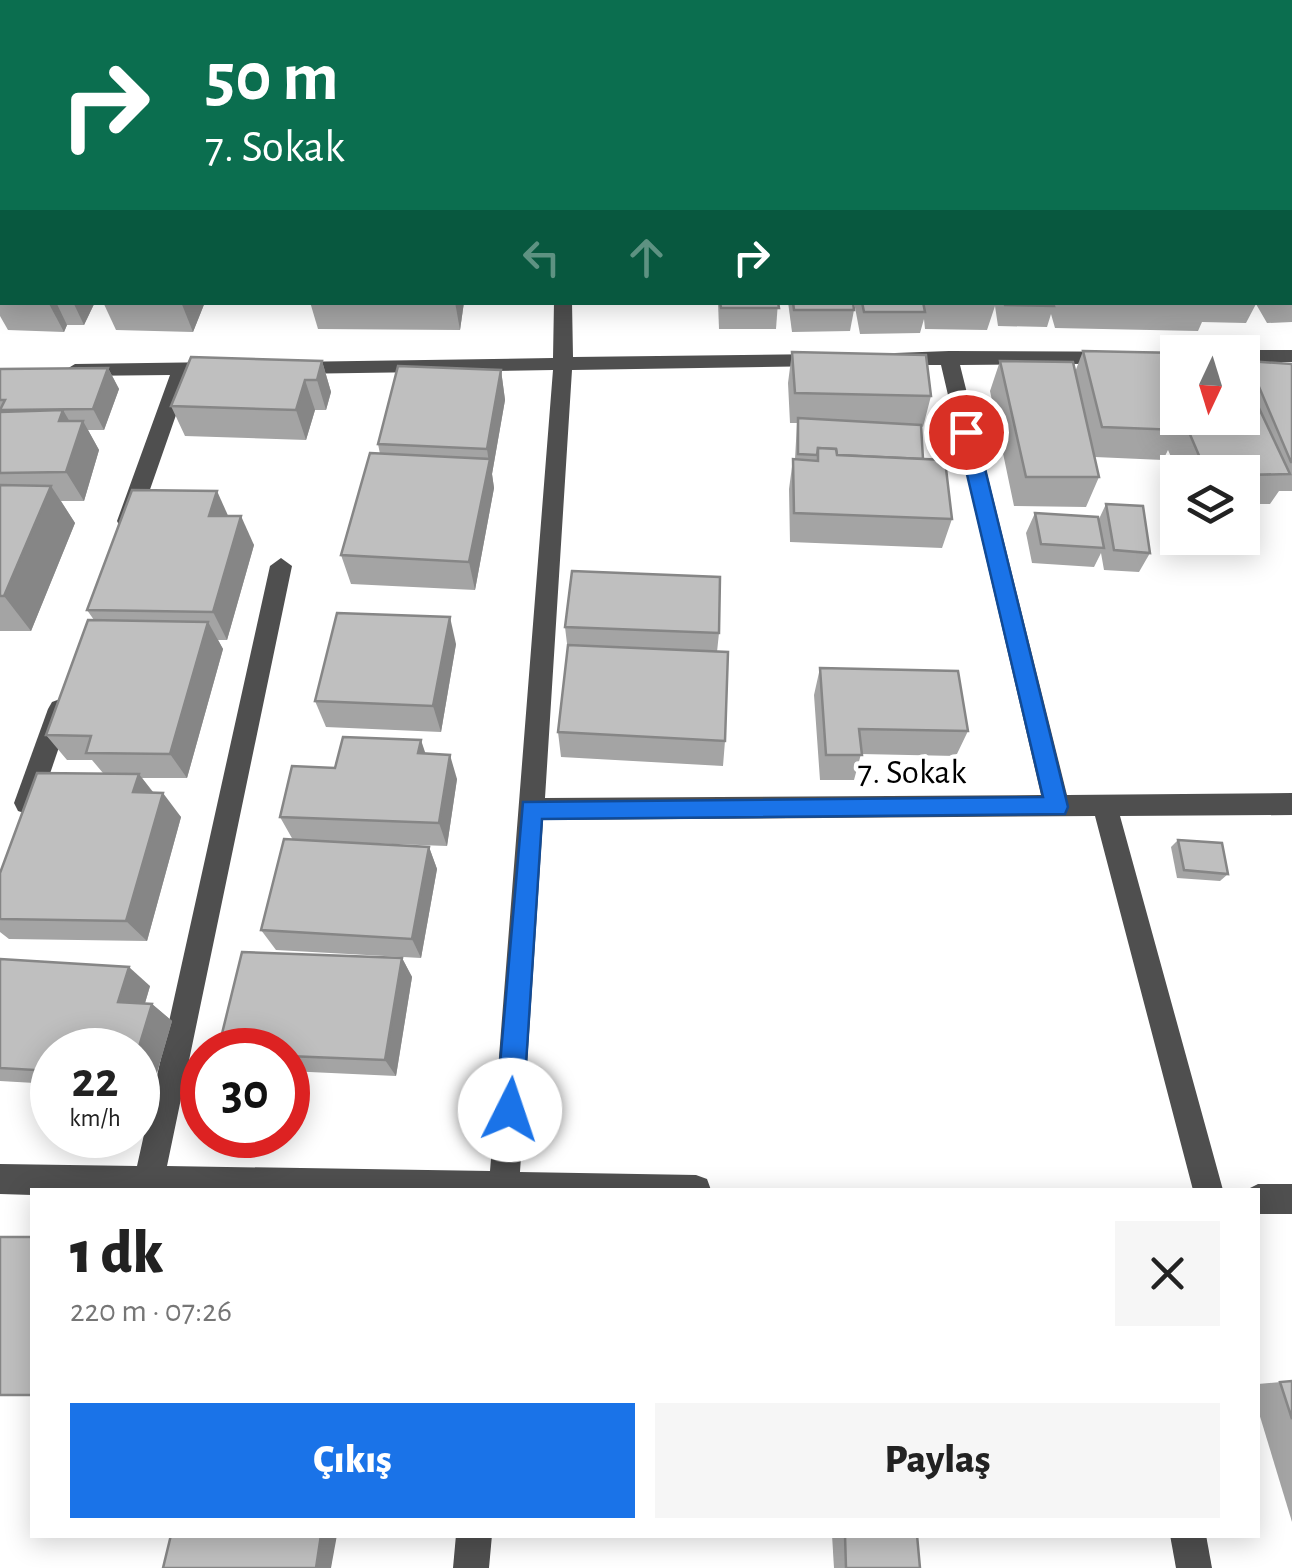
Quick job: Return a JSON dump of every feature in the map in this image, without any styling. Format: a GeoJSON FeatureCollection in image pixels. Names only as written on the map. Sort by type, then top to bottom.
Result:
{"type":"FeatureCollection","features":[{"type":"Feature","properties":{"kind":"street"},"geometry":{"type":"LineString","coordinates":[[0,1179],[504,1188],[563,366],[563,305]]}},
{"type":"Feature","properties":{"kind":"street"},"geometry":{"type":"LineString","coordinates":[[277,368],[1160,356]]}},
{"type":"Feature","properties":{"kind":"street"},"geometry":{"type":"LineString","coordinates":[[1260,356],[1292,356]]}},
{"type":"Feature","properties":{"kind":"street"},"geometry":{"type":"LineString","coordinates":[[948,358],[1057,807]]}},
{"type":"Feature","properties":{"kind":"street"},"geometry":{"type":"LineString","coordinates":[[54,370],[239,368]]}},
{"type":"Feature","properties":{"kind":"street"},"geometry":{"type":"LineString","coordinates":[[117,551],[182,369]]}},
{"type":"Feature","properties":{"kind":"street"},"geometry":{"type":"LineString","coordinates":[[148,1180],[195,984],[216,865],[281,566]]}},
{"type":"Feature","properties":{"kind":"street"},"geometry":{"type":"LineString","coordinates":[[20,824],[72,678]]}},
{"type":"Feature","properties":{"kind":"street","name":"7. Sokak"},"geometry":{"type":"LineString","coordinates":[[532,809],[1292,804]]}},
{"type":"Feature","properties":{"kind":"street"},"geometry":{"type":"LineString","coordinates":[[1105,806],[1207,1188]]}},
{"type":"Feature","properties":{"kind":"street"},"geometry":{"type":"LineString","coordinates":[[1260,1199],[1292,1199]]}},
{"type":"Feature","properties":{"kind":"street"},"geometry":{"type":"LineString","coordinates":[[471,1568],[474,1538]]}},
{"type":"Feature","properties":{"kind":"street"},"geometry":{"type":"LineString","coordinates":[[1189,1538],[1194,1568]]}},
{"type":"Feature","properties":{"kind":"building"},"geometry":{"type":"Polygon","coordinates":[[[720,305],[779,308],[721,308],[720,305]]]}},
{"type":"Feature","properties":{"kind":"building"},"geometry":{"type":"Polygon","coordinates":[[[793,305],[853,305],[854,310],[794,310],[793,305]]]}},
{"type":"Feature","properties":{"kind":"building"},"geometry":{"type":"Polygon","coordinates":[[[863,305],[924,305],[925,312],[864,312],[863,305]]]}},
{"type":"Feature","properties":{"kind":"building"},"geometry":{"type":"Polygon","coordinates":[[[1083,351],[1160,353],[1160,429],[1102,427],[1083,351]]]}},
{"type":"Feature","properties":{"kind":"building"},"geometry":{"type":"Polygon","coordinates":[[[792,352],[926,355],[931,396],[795,393],[792,352]]]}},
{"type":"Feature","properties":{"kind":"building"},"geometry":{"type":"Polygon","coordinates":[[[191,357],[322,361],[317,380],[305,380],[296,410],[171,406],[191,357]]]}},
{"type":"Feature","properties":{"kind":"building"},"geometry":{"type":"Polygon","coordinates":[[[1000,361],[1073,362],[1099,477],[1026,477],[1000,361]]]}},
{"type":"Feature","properties":{"kind":"building"},"geometry":{"type":"Polygon","coordinates":[[[1260,362],[1292,364],[1291,462],[1260,389],[1260,362]]]}},
{"type":"Feature","properties":{"kind":"building"},"geometry":{"type":"Polygon","coordinates":[[[398,366],[501,370],[487,449],[378,444],[398,366]]]}},
{"type":"Feature","properties":{"kind":"building"},"geometry":{"type":"Polygon","coordinates":[[[108,368],[93,409],[0,410],[5,400],[0,400],[0,369],[108,368]]]}},
{"type":"Feature","properties":{"kind":"building"},"geometry":{"type":"Polygon","coordinates":[[[63,410],[59,421],[83,421],[66,472],[0,473],[0,412],[63,410]]]}},
{"type":"Feature","properties":{"kind":"building"},"geometry":{"type":"Polygon","coordinates":[[[1260,410],[1290,474],[1260,475],[1260,455],[1199,455],[1190,435],[1260,435],[1260,410]]]}},
{"type":"Feature","properties":{"kind":"building"},"geometry":{"type":"Polygon","coordinates":[[[798,418],[921,425],[923,459],[837,455],[836,449],[818,448],[817,455],[798,454],[798,418]]]}},
{"type":"Feature","properties":{"kind":"building"},"geometry":{"type":"Polygon","coordinates":[[[818,448],[836,449],[837,455],[945,460],[952,519],[794,513],[793,459],[818,461],[818,448]]]}},
{"type":"Feature","properties":{"kind":"building"},"geometry":{"type":"Polygon","coordinates":[[[370,453],[490,459],[469,562],[341,555],[370,453]]]}},
{"type":"Feature","properties":{"kind":"building"},"geometry":{"type":"Polygon","coordinates":[[[0,485],[51,486],[4,596],[0,596],[0,485]]]}},
{"type":"Feature","properties":{"kind":"building"},"geometry":{"type":"Polygon","coordinates":[[[132,490],[217,491],[209,516],[241,516],[213,612],[87,610],[132,490]]]}},
{"type":"Feature","properties":{"kind":"building"},"geometry":{"type":"Polygon","coordinates":[[[1106,504],[1143,506],[1150,553],[1114,550],[1106,504]]]}},
{"type":"Feature","properties":{"kind":"building"},"geometry":{"type":"Polygon","coordinates":[[[1035,513],[1098,517],[1104,548],[1041,544],[1035,513]]]}},
{"type":"Feature","properties":{"kind":"building"},"geometry":{"type":"Polygon","coordinates":[[[572,571],[720,577],[719,633],[565,627],[572,571]]]}},
{"type":"Feature","properties":{"kind":"building"},"geometry":{"type":"Polygon","coordinates":[[[337,613],[450,617],[433,706],[315,701],[337,613]]]}},
{"type":"Feature","properties":{"kind":"building"},"geometry":{"type":"Polygon","coordinates":[[[88,620],[208,622],[170,754],[86,753],[91,736],[46,735],[88,620]]]}},
{"type":"Feature","properties":{"kind":"building"},"geometry":{"type":"Polygon","coordinates":[[[568,645],[728,652],[725,741],[558,732],[568,645]]]}},
{"type":"Feature","properties":{"kind":"building"},"geometry":{"type":"Polygon","coordinates":[[[820,668],[958,671],[968,731],[859,729],[862,755],[826,755],[820,668]]]}},
{"type":"Feature","properties":{"kind":"building"},"geometry":{"type":"Polygon","coordinates":[[[343,737],[421,740],[418,753],[450,755],[439,823],[280,817],[292,766],[335,768],[343,737]]]}},
{"type":"Feature","properties":{"kind":"building"},"geometry":{"type":"Polygon","coordinates":[[[37,773],[139,774],[133,792],[163,793],[126,921],[0,919],[0,873],[37,773]]]}},
{"type":"Feature","properties":{"kind":"building"},"geometry":{"type":"Polygon","coordinates":[[[284,839],[429,847],[412,939],[261,930],[284,839]]]}},
{"type":"Feature","properties":{"kind":"building"},"geometry":{"type":"Polygon","coordinates":[[[1178,840],[1222,843],[1228,874],[1184,870],[1178,840]]]}},
{"type":"Feature","properties":{"kind":"building"},"geometry":{"type":"Polygon","coordinates":[[[242,952],[402,958],[385,1060],[310,1057],[310,1028],[223,1028],[242,952]]]}},
{"type":"Feature","properties":{"kind":"building"},"geometry":{"type":"Polygon","coordinates":[[[0,959],[129,967],[118,1002],[152,1004],[145,1028],[30,1028],[30,1070],[0,1068],[0,959]]]}},
{"type":"Feature","properties":{"kind":"building"},"geometry":{"type":"Polygon","coordinates":[[[0,1237],[30,1237],[30,1395],[0,1395],[0,1237]]]}},
{"type":"Feature","properties":{"kind":"building"},"geometry":{"type":"Polygon","coordinates":[[[1292,1381],[1292,1419],[1280,1382],[1292,1381]]]}},
{"type":"Feature","properties":{"kind":"building"},"geometry":{"type":"Polygon","coordinates":[[[170,1538],[321,1538],[316,1568],[163,1568],[170,1538]]]}},
{"type":"Feature","properties":{"kind":"building"},"geometry":{"type":"Polygon","coordinates":[[[845,1538],[917,1538],[920,1568],[846,1568],[845,1538]]]}},
{"type":"Feature","properties":{"kind":"route"},"geometry":{"type":"LineString","coordinates":[[510,1110],[532,809],[1057,807],[966,432]]}}]}
